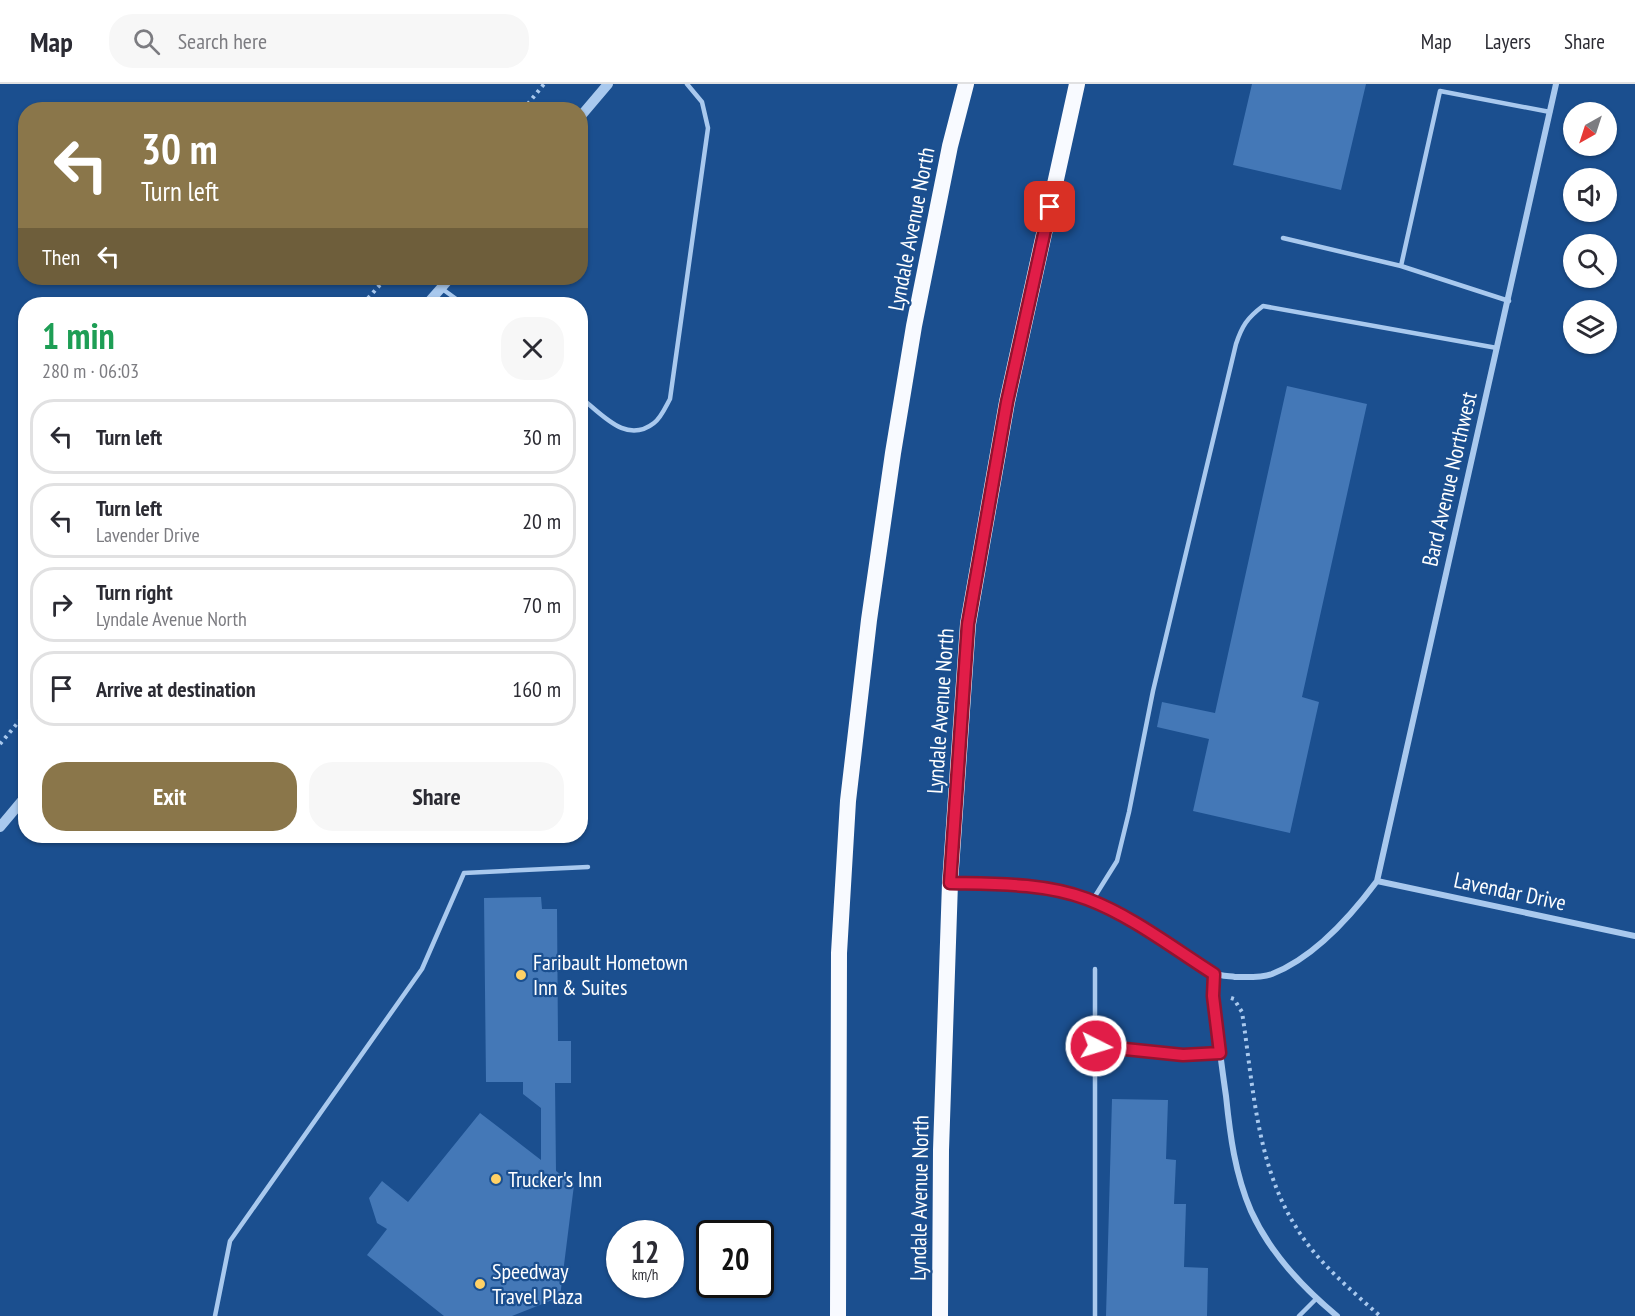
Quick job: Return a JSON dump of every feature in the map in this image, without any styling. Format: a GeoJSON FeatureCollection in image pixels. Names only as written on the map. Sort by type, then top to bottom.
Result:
{"type":"FeatureCollection","features":[{"type":"Feature","properties":{"kind":"highway","name":"Lyndale Avenue North"},"geometry":{"type":"LineString","coordinates":[[838,1316],[839,953],[848,801],[869,620],[893,453],[914,326],[950,146],[966,84]]}},
{"type":"Feature","properties":{"kind":"highway","name":"Lyndale Avenue North"},"geometry":{"type":"LineString","coordinates":[[940,1316],[941,1150],[950,883],[968,624],[1007,402],[1077,84]]}},
{"type":"Feature","properties":{"kind":"street"},"geometry":{"type":"LineString","coordinates":[[588,108],[608,84]]}},
{"type":"Feature","properties":{"kind":"street","name":"Bard Avenue Northwest"},"geometry":{"type":"LineString","coordinates":[[1377,881],[1556,84]]}},
{"type":"Feature","properties":{"kind":"street"},"geometry":{"type":"LineString","coordinates":[[434,297],[444,285]]}},
{"type":"Feature","properties":{"kind":"street"},"geometry":{"type":"LineString","coordinates":[[0,827],[18,806]]}},
{"type":"Feature","properties":{"kind":"street"},"geometry":{"type":"LineString","coordinates":[[950,883],[1031,887],[1092,901],[1110,909],[1214,974],[1247,977],[1270,974],[1292,963],[1318,945],[1344,921],[1377,881]]}},
{"type":"Feature","properties":{"kind":"street","name":"Lavendar Drive"},"geometry":{"type":"LineString","coordinates":[[1377,881],[1635,936]]}},
{"type":"Feature","properties":{"kind":"street"},"geometry":{"type":"LineString","coordinates":[[1214,974],[1213,996],[1232,1152],[1251,1211],[1269,1244],[1287,1267],[1337,1316]]}},
{"type":"Feature","properties":{"kind":"lane"},"geometry":{"type":"LineString","coordinates":[[588,403],[622,430],[635,432],[655,423],[670,399],[708,128],[702,102],[687,84]]}},
{"type":"Feature","properties":{"kind":"lane"},"geometry":{"type":"LineString","coordinates":[[1401,266],[1440,91],[1550,112]]}},
{"type":"Feature","properties":{"kind":"lane"},"geometry":{"type":"LineString","coordinates":[[1283,238],[1401,266],[1509,301]]}},
{"type":"Feature","properties":{"kind":"lane"},"geometry":{"type":"LineString","coordinates":[[441,288],[453,297]]}},
{"type":"Feature","properties":{"kind":"lane"},"geometry":{"type":"LineString","coordinates":[[1092,901],[1116,861],[1129,812],[1153,691],[1236,344],[1249,316],[1263,306],[1497,348]]}},
{"type":"Feature","properties":{"kind":"lane"},"geometry":{"type":"LineString","coordinates":[[215,1316],[230,1241],[422,969],[464,873],[588,867]]}},
{"type":"Feature","properties":{"kind":"lane"},"geometry":{"type":"LineString","coordinates":[[1095,969],[1095,1316]]}},
{"type":"Feature","properties":{"kind":"lane"},"geometry":{"type":"LineString","coordinates":[[1096,1046],[1183,1055],[1220,1053]]}},
{"type":"Feature","properties":{"kind":"lane"},"geometry":{"type":"LineString","coordinates":[[1299,1316],[1317,1298]]}},
{"type":"Feature","properties":{"kind":"path"},"geometry":{"type":"LineString","coordinates":[[529,102],[544,84]]}},
{"type":"Feature","properties":{"kind":"path"},"geometry":{"type":"LineString","coordinates":[[369,297],[380,285]]}},
{"type":"Feature","properties":{"kind":"path"},"geometry":{"type":"LineString","coordinates":[[0,744],[18,723]]}},
{"type":"Feature","properties":{"kind":"path"},"geometry":{"type":"LineString","coordinates":[[1213,996],[1234,999],[1242,1012],[1259,1123],[1270,1167],[1285,1209],[1296,1228],[1329,1269],[1380,1316]]}},
{"type":"Feature","properties":{"kind":"building"},"geometry":{"type":"Polygon","coordinates":[[[1252,84],[1366,84],[1341,190],[1233,165],[1252,84]]]}},
{"type":"Feature","properties":{"kind":"building"},"geometry":{"type":"Polygon","coordinates":[[[1287,386],[1367,404],[1302,697],[1319,702],[1290,833],[1193,811],[1209,739],[1157,727],[1162,702],[1215,713],[1287,386]]]}},
{"type":"Feature","properties":{"kind":"building"},"geometry":{"type":"Polygon","coordinates":[[[541,897],[542,909],[557,909],[558,1041],[571,1041],[571,1083],[555,1083],[556,1171],[574,1185],[560,1297],[512,1316],[444,1316],[367,1255],[387,1229],[377,1223],[369,1198],[382,1181],[408,1202],[480,1113],[541,1160],[541,1108],[523,1094],[523,1082],[486,1082],[484,898],[541,897]]]}},
{"type":"Feature","properties":{"kind":"building"},"geometry":{"type":"Polygon","coordinates":[[[1112,1099],[1168,1100],[1166,1159],[1176,1160],[1174,1204],[1186,1204],[1184,1267],[1208,1268],[1207,1316],[1106,1316],[1112,1099]]]}},
{"type":"Feature","properties":{"kind":"place","name":"Faribault Hometown Inn & Suites"},"geometry":{"type":"Point","coordinates":[521,975]}},
{"type":"Feature","properties":{"kind":"place","name":"Trucker's Inn"},"geometry":{"type":"Point","coordinates":[496,1179]}},
{"type":"Feature","properties":{"kind":"place","name":"Speedway Travel Plaza"},"geometry":{"type":"Point","coordinates":[480,1284]}},
{"type":"Feature","properties":{"kind":"route"},"geometry":{"type":"LineString","coordinates":[[1050,207],[1007,402],[968,624],[950,883],[1013,885],[1056,891],[1084,898],[1110,909],[1214,974],[1213,996],[1220,1053],[1183,1055],[1096,1046]]}}]}
